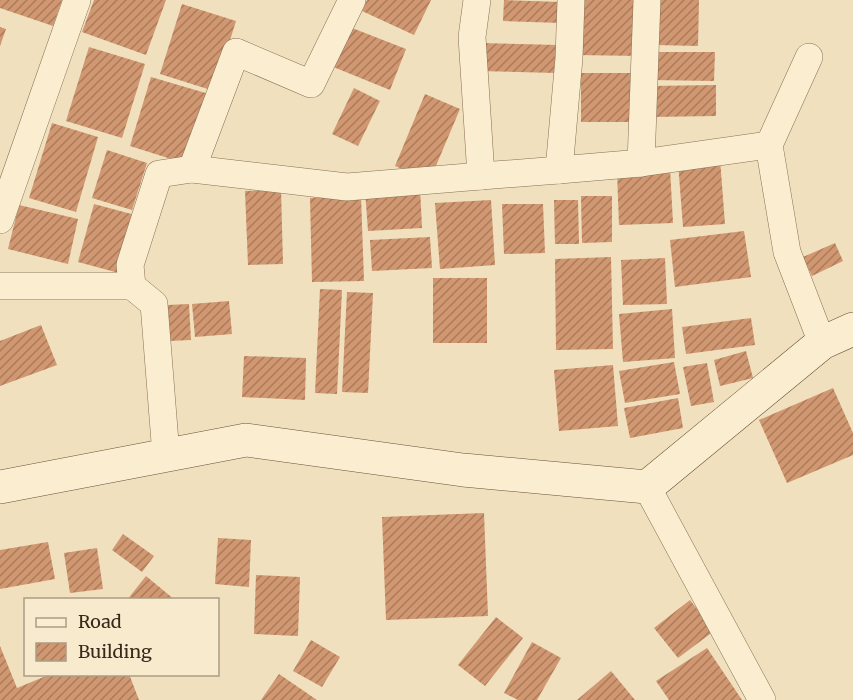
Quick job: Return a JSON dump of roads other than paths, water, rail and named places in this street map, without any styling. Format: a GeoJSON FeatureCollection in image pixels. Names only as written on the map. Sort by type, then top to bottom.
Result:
{"type":"FeatureCollection","features":[{"type":"Feature","properties":{"kind":"street"},"geometry":{"type":"LineString","coordinates":[[0,220],[77,0]]}},
{"type":"Feature","properties":{"kind":"street"},"geometry":{"type":"LineString","coordinates":[[192,169],[236,52],[311,84],[352,0]]}},
{"type":"Feature","properties":{"kind":"street"},"geometry":{"type":"LineString","coordinates":[[477,0],[472,37],[480,176]]}},
{"type":"Feature","properties":{"kind":"street"},"geometry":{"type":"LineString","coordinates":[[559,170],[569,58],[571,0]]}},
{"type":"Feature","properties":{"kind":"street"},"geometry":{"type":"LineString","coordinates":[[640,163],[647,0]]}},
{"type":"Feature","properties":{"kind":"street"},"geometry":{"type":"LineString","coordinates":[[809,57],[769,145],[787,252],[822,343]]}},
{"type":"Feature","properties":{"kind":"street"},"geometry":{"type":"LineString","coordinates":[[132,286],[130,265],[159,174],[192,169],[347,187],[640,163],[769,145]]}},
{"type":"Feature","properties":{"kind":"street"},"geometry":{"type":"LineString","coordinates":[[0,286],[132,286],[154,304],[166,455]]}},
{"type":"Feature","properties":{"kind":"street"},"geometry":{"type":"LineString","coordinates":[[0,487],[246,440],[463,470],[647,487],[822,343],[853,329]]}},
{"type":"Feature","properties":{"kind":"street"},"geometry":{"type":"LineString","coordinates":[[647,487],[762,700]]}}]}
